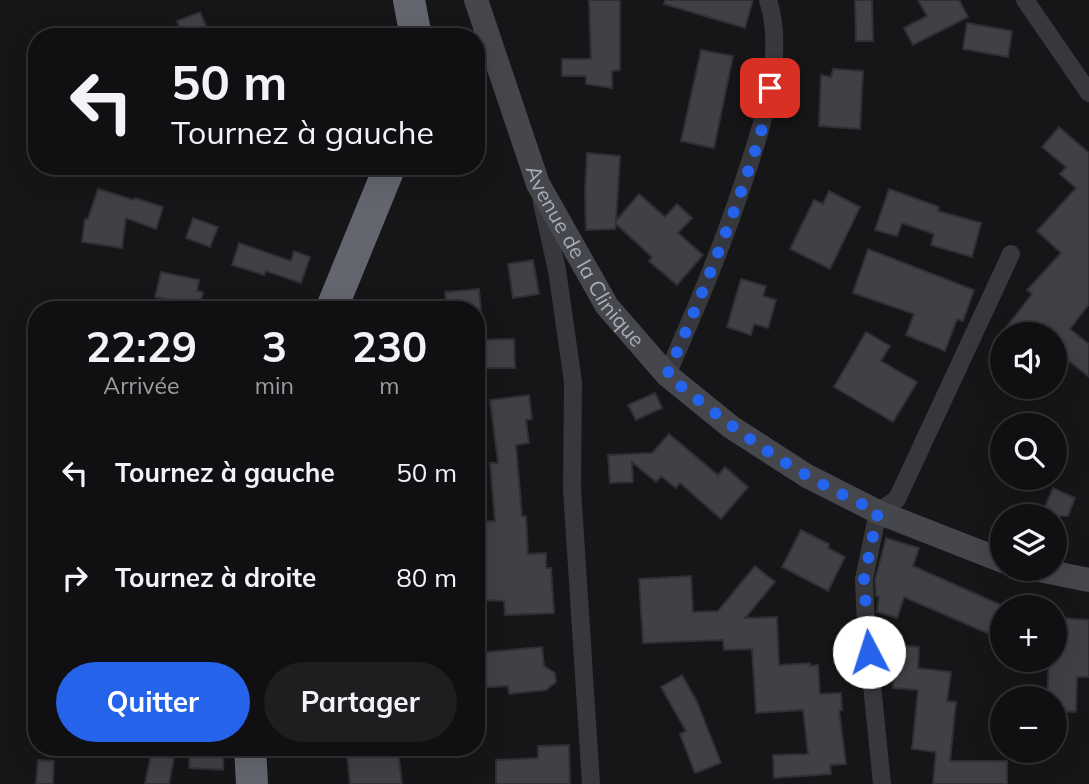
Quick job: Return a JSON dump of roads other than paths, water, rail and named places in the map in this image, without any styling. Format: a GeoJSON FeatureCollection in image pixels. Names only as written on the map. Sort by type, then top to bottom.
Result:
{"type":"FeatureCollection","features":[{"type":"Feature","properties":{"kind":"highway"},"geometry":{"type":"LineString","coordinates":[[409,0],[414,28]]}},
{"type":"Feature","properties":{"kind":"highway"},"geometry":{"type":"LineString","coordinates":[[335,301],[386,175]]}},
{"type":"Feature","properties":{"kind":"highway"},"geometry":{"type":"LineString","coordinates":[[250,756],[252,784]]}},
{"type":"Feature","properties":{"kind":"street","name":"Avenue de la Clinique"},"geometry":{"type":"LineString","coordinates":[[476,0],[538,184],[607,306],[667,375],[732,427],[807,475],[878,512],[990,556]]}},
{"type":"Feature","properties":{"kind":"street"},"geometry":{"type":"LineString","coordinates":[[667,375],[718,256],[768,109],[774,31],[768,0]]}},
{"type":"Feature","properties":{"kind":"street"},"geometry":{"type":"LineString","coordinates":[[1026,0],[1089,93]]}},
{"type":"Feature","properties":{"kind":"street"},"geometry":{"type":"LineString","coordinates":[[538,184],[557,270],[573,382],[572,489],[591,784]]}},
{"type":"Feature","properties":{"kind":"street"},"geometry":{"type":"LineString","coordinates":[[882,784],[866,626],[864,579],[878,512],[897,499],[1011,254]]}},
{"type":"Feature","properties":{"kind":"street"},"geometry":{"type":"LineString","coordinates":[[1067,576],[1089,580]]}}]}
